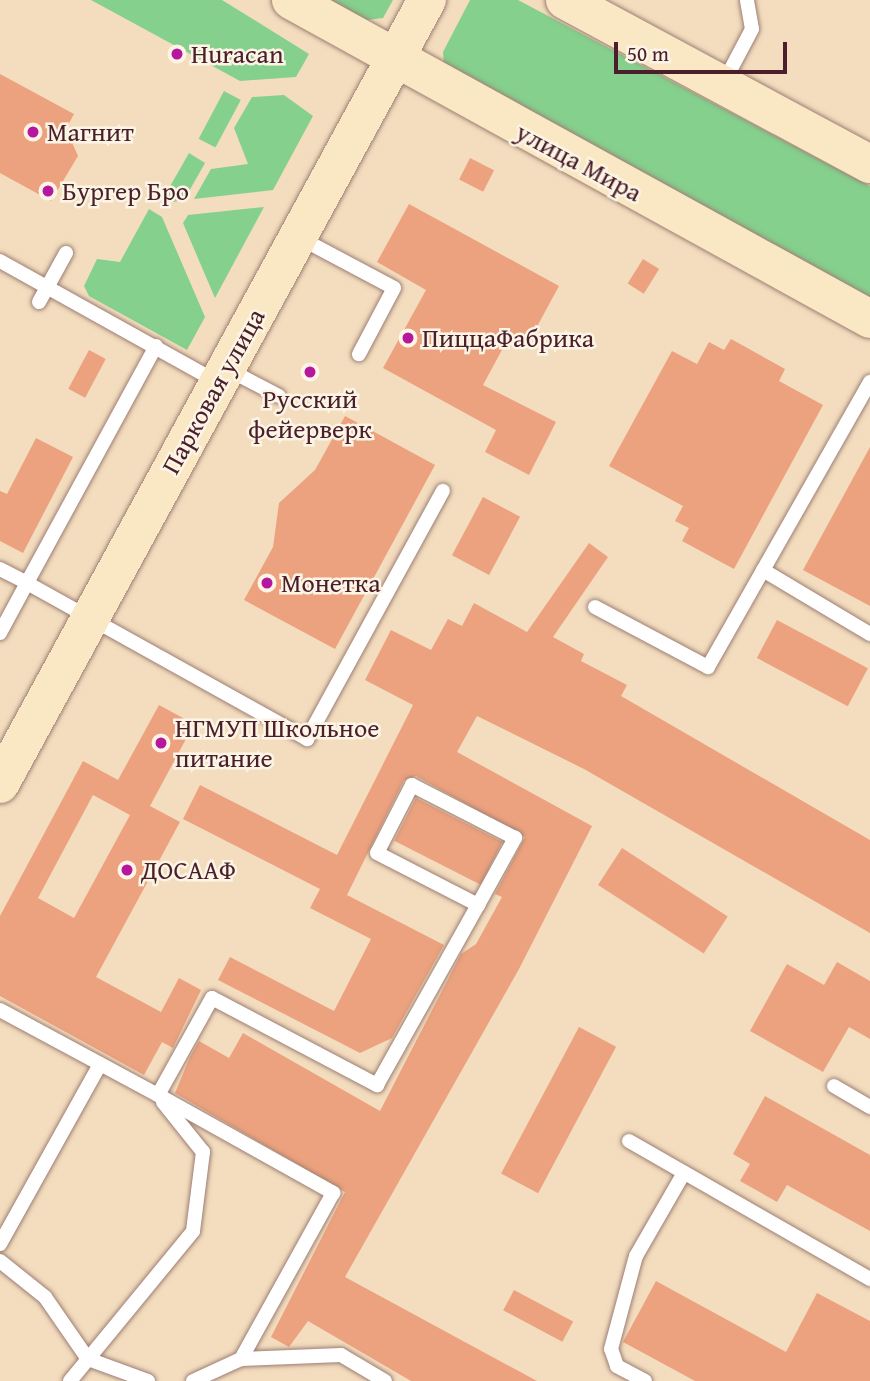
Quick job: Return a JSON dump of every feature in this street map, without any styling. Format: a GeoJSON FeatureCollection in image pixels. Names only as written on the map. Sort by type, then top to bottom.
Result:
{"type":"FeatureCollection","features":[{"type":"Feature","properties":{"kind":"main road","name":"улица Мира"},"geometry":{"type":"LineString","coordinates":[[291,0],[395,60],[870,319]]}},
{"type":"Feature","properties":{"kind":"main road","name":"Парковая улица"},"geometry":{"type":"LineString","coordinates":[[0,784],[427,0]]}},
{"type":"Feature","properties":{"kind":"main road"},"geometry":{"type":"LineString","coordinates":[[565,0],[870,164]]}},
{"type":"Feature","properties":{"kind":"lane"},"geometry":{"type":"LineString","coordinates":[[723,85],[752,29],[747,0]]}},
{"type":"Feature","properties":{"kind":"lane"},"geometry":{"type":"LineString","coordinates":[[298,237],[394,288],[359,354]]}},
{"type":"Feature","properties":{"kind":"lane"},"geometry":{"type":"LineString","coordinates":[[40,302],[66,253]]}},
{"type":"Feature","properties":{"kind":"lane"},"geometry":{"type":"LineString","coordinates":[[0,261],[156,346],[221,375],[279,396]]}},
{"type":"Feature","properties":{"kind":"lane"},"geometry":{"type":"LineString","coordinates":[[0,633],[156,346]]}},
{"type":"Feature","properties":{"kind":"lane"},"geometry":{"type":"LineString","coordinates":[[595,607],[708,667],[870,382]]}},
{"type":"Feature","properties":{"kind":"lane"},"geometry":{"type":"LineString","coordinates":[[0,569],[307,739],[443,491]]}},
{"type":"Feature","properties":{"kind":"lane"},"geometry":{"type":"LineString","coordinates":[[763,570],[870,634]]}},
{"type":"Feature","properties":{"kind":"lane"},"geometry":{"type":"LineString","coordinates":[[158,1095],[212,999],[377,1085],[478,905],[515,838],[412,785],[377,853],[478,905]]}},
{"type":"Feature","properties":{"kind":"lane"},"geometry":{"type":"LineString","coordinates":[[0,1010],[333,1193],[241,1359]]}},
{"type":"Feature","properties":{"kind":"lane"},"geometry":{"type":"LineString","coordinates":[[0,1244],[100,1064]]}},
{"type":"Feature","properties":{"kind":"lane"},"geometry":{"type":"LineString","coordinates":[[834,1086],[870,1107]]}},
{"type":"Feature","properties":{"kind":"lane"},"geometry":{"type":"LineString","coordinates":[[70,1381],[193,1231],[203,1152],[158,1095]]}},
{"type":"Feature","properties":{"kind":"lane"},"geometry":{"type":"LineString","coordinates":[[629,1141],[870,1279]]}},
{"type":"Feature","properties":{"kind":"lane"},"geometry":{"type":"LineString","coordinates":[[645,1381],[617,1366],[611,1349],[636,1256],[684,1173]]}},
{"type":"Feature","properties":{"kind":"lane"},"geometry":{"type":"LineString","coordinates":[[0,1261],[45,1297],[88,1359],[148,1381]]}},
{"type":"Feature","properties":{"kind":"lane"},"geometry":{"type":"LineString","coordinates":[[193,1381],[241,1359],[341,1355],[386,1381]]}},
{"type":"Feature","properties":{"kind":"green space"},"geometry":{"type":"Polygon","coordinates":[[[91,0],[222,0],[309,54],[296,77],[240,81],[91,0]]]}},
{"type":"Feature","properties":{"kind":"green space"},"geometry":{"type":"Polygon","coordinates":[[[321,0],[393,0],[383,18],[359,21],[321,0]]]}},
{"type":"Feature","properties":{"kind":"green space"},"geometry":{"type":"Polygon","coordinates":[[[470,0],[518,0],[870,186],[870,303],[444,64],[443,52],[470,0]]]}},
{"type":"Feature","properties":{"kind":"green space"},"geometry":{"type":"Polygon","coordinates":[[[224,91],[241,100],[215,148],[199,139],[224,91]]]}},
{"type":"Feature","properties":{"kind":"green space"},"geometry":{"type":"Polygon","coordinates":[[[284,95],[313,116],[273,190],[194,199],[211,169],[248,164],[234,128],[252,97],[284,95]]]}},
{"type":"Feature","properties":{"kind":"green space"},"geometry":{"type":"Polygon","coordinates":[[[189,153],[205,163],[184,200],[173,202],[164,197],[189,153]]]}},
{"type":"Feature","properties":{"kind":"green space"},"geometry":{"type":"Polygon","coordinates":[[[264,207],[215,298],[183,223],[188,215],[264,207]]]}},
{"type":"Feature","properties":{"kind":"green space"},"geometry":{"type":"Polygon","coordinates":[[[149,209],[162,217],[205,317],[187,350],[89,296],[84,286],[97,259],[120,262],[149,209]]]}},
{"type":"Feature","properties":{"kind":"building","name":"Магнит"},"geometry":{"type":"Polygon","coordinates":[[[0,74],[74,114],[66,129],[78,156],[51,201],[0,173],[0,74]]]}},
{"type":"Feature","properties":{"kind":"building"},"geometry":{"type":"Polygon","coordinates":[[[470,158],[494,170],[483,192],[459,179],[470,158]]]}},
{"type":"Feature","properties":{"kind":"building"},"geometry":{"type":"Polygon","coordinates":[[[409,204],[559,286],[527,345],[510,335],[483,385],[556,422],[529,475],[485,452],[496,430],[383,368],[426,290],[377,262],[409,204]]]}},
{"type":"Feature","properties":{"kind":"building"},"geometry":{"type":"Polygon","coordinates":[[[643,259],[659,269],[644,294],[628,284],[643,259]]]}},
{"type":"Feature","properties":{"kind":"building"},"geometry":{"type":"Polygon","coordinates":[[[731,339],[785,369],[779,381],[823,405],[734,569],[682,541],[689,528],[675,521],[683,506],[609,466],[672,351],[697,364],[709,342],[724,350],[731,339]]]}},
{"type":"Feature","properties":{"kind":"building"},"geometry":{"type":"Polygon","coordinates":[[[89,350],[106,359],[85,398],[68,389],[89,350]]]}},
{"type":"Feature","properties":{"kind":"building"},"geometry":{"type":"Polygon","coordinates":[[[345,416],[435,465],[335,649],[244,600],[273,547],[279,503],[315,470],[345,416]]]}},
{"type":"Feature","properties":{"kind":"building"},"geometry":{"type":"Polygon","coordinates":[[[36,438],[73,457],[23,553],[0,541],[0,491],[7,494],[36,438]]]}},
{"type":"Feature","properties":{"kind":"building"},"geometry":{"type":"Polygon","coordinates":[[[870,447],[870,606],[803,570],[870,447]]]}},
{"type":"Feature","properties":{"kind":"building"},"geometry":{"type":"Polygon","coordinates":[[[483,497],[520,517],[489,575],[452,555],[483,497]]]}},
{"type":"Feature","properties":{"kind":"building"},"geometry":{"type":"Polygon","coordinates":[[[589,543],[608,557],[553,637],[584,654],[581,661],[627,685],[621,696],[870,840],[870,933],[584,769],[477,716],[457,752],[592,826],[519,969],[345,1277],[537,1381],[411,1381],[308,1321],[289,1347],[271,1337],[345,1192],[175,1093],[190,1057],[199,1041],[229,1058],[243,1033],[380,1111],[461,954],[476,944],[502,897],[495,894],[525,837],[416,776],[404,780],[347,895],[444,945],[392,1038],[360,1053],[218,980],[230,957],[334,1011],[371,939],[310,908],[320,889],[183,819],[200,785],[337,855],[413,705],[365,680],[391,630],[431,650],[448,619],[462,626],[474,603],[527,632],[589,543]]]}},
{"type":"Feature","properties":{"kind":"building"},"geometry":{"type":"Polygon","coordinates":[[[777,620],[868,668],[848,706],[757,658],[777,620]]]}},
{"type":"Feature","properties":{"kind":"building"},"geometry":{"type":"Polygon","coordinates":[[[159,705],[194,724],[150,806],[180,822],[96,977],[161,1012],[179,978],[201,990],[173,1048],[162,1042],[144,1075],[0,996],[0,916],[83,761],[118,780],[159,705]],[[93,795],[38,898],[74,918],[130,815],[93,795]]]}},
{"type":"Feature","properties":{"kind":"building"},"geometry":{"type":"Polygon","coordinates":[[[416,798],[502,842],[481,885],[394,841],[416,798]]]}},
{"type":"Feature","properties":{"kind":"building"},"geometry":{"type":"Polygon","coordinates":[[[622,848],[728,917],[704,954],[598,885],[622,848]]]}},
{"type":"Feature","properties":{"kind":"building"},"geometry":{"type":"Polygon","coordinates":[[[837,962],[870,981],[870,1039],[849,1027],[823,1072],[750,1031],[787,964],[824,985],[837,962]]]}},
{"type":"Feature","properties":{"kind":"building"},"geometry":{"type":"Polygon","coordinates":[[[579,1027],[616,1047],[538,1193],[501,1174],[579,1027]]]}},
{"type":"Feature","properties":{"kind":"building"},"geometry":{"type":"Polygon","coordinates":[[[765,1096],[870,1155],[870,1231],[787,1185],[777,1202],[740,1181],[750,1164],[733,1154],[765,1096]]]}},
{"type":"Feature","properties":{"kind":"building"},"geometry":{"type":"Polygon","coordinates":[[[656,1281],[786,1352],[817,1293],[870,1321],[870,1381],[695,1381],[623,1342],[656,1281]]]}},
{"type":"Feature","properties":{"kind":"building"},"geometry":{"type":"Polygon","coordinates":[[[514,1290],[573,1321],[562,1342],[503,1310],[514,1290]]]}},
{"type":"Feature","properties":{"kind":"place","name":"Huracan"},"geometry":{"type":"Point","coordinates":[177,54]}},
{"type":"Feature","properties":{"kind":"place","name":"Магнит"},"geometry":{"type":"Point","coordinates":[33,132]}},
{"type":"Feature","properties":{"kind":"place","name":"Бургер Бро"},"geometry":{"type":"Point","coordinates":[48,191]}},
{"type":"Feature","properties":{"kind":"place","name":"ПиццаФабрика"},"geometry":{"type":"Point","coordinates":[408,338]}},
{"type":"Feature","properties":{"kind":"place","name":"Русский фейерверк"},"geometry":{"type":"Point","coordinates":[310,372]}},
{"type":"Feature","properties":{"kind":"place","name":"Монетка"},"geometry":{"type":"Point","coordinates":[267,583]}},
{"type":"Feature","properties":{"kind":"place","name":"НГМУП Школьное питание"},"geometry":{"type":"Point","coordinates":[161,743]}},
{"type":"Feature","properties":{"kind":"place","name":"ДОСААФ"},"geometry":{"type":"Point","coordinates":[127,870]}}]}
